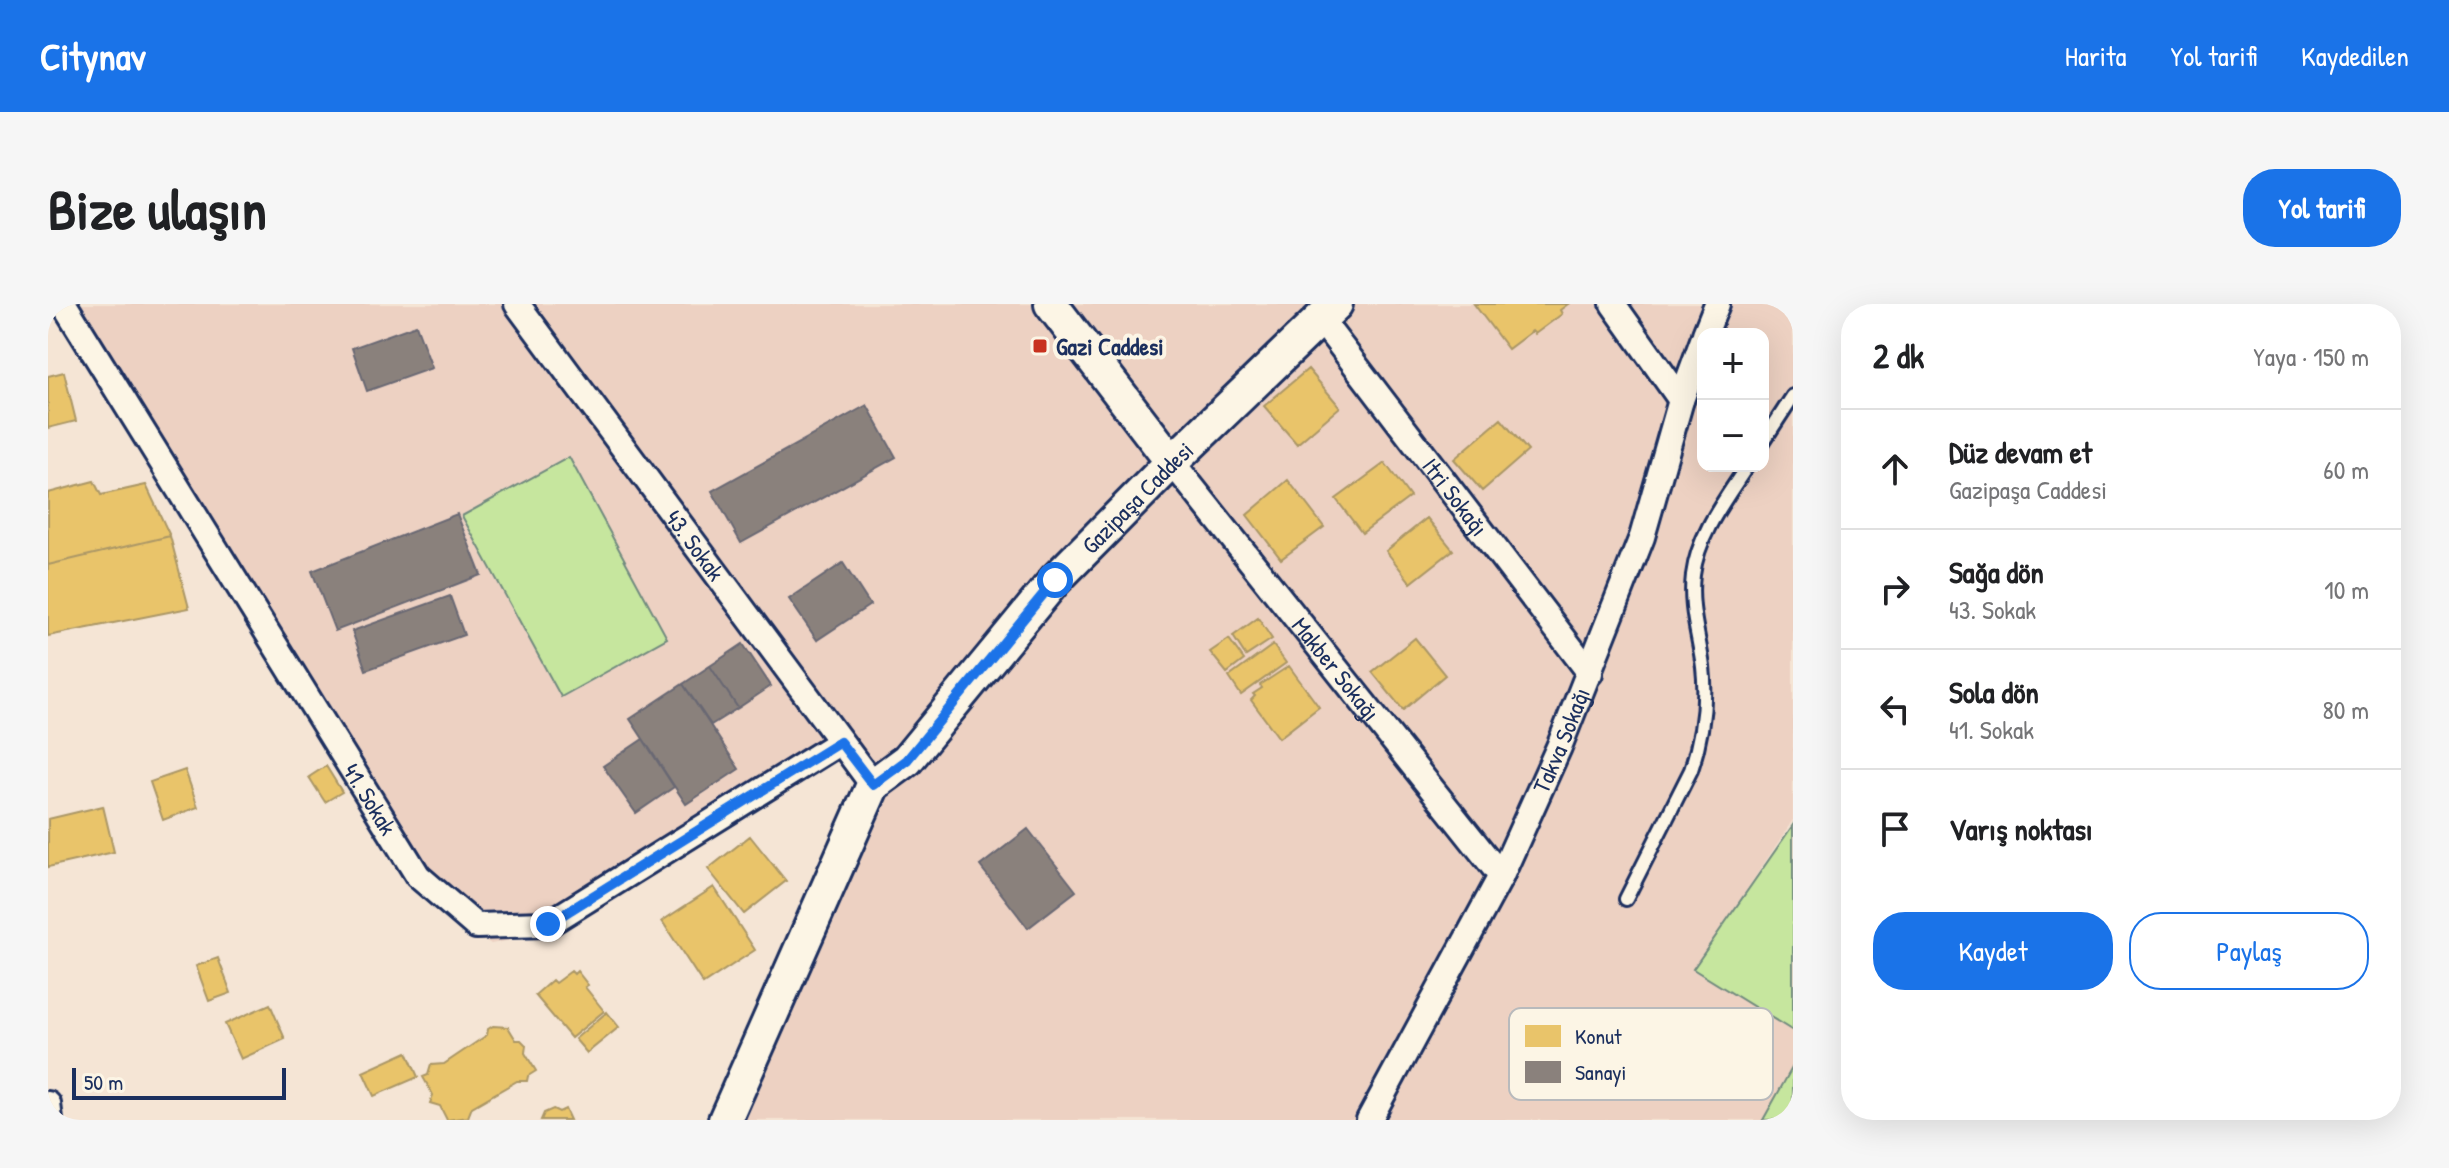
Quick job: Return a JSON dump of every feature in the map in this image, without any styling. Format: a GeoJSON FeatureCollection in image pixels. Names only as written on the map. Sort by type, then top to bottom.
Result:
{"type":"FeatureCollection","features":[{"type":"Feature","properties":{"kind":"street","name":"41. Sokak"},"geometry":{"type":"LineString","coordinates":[[64,304],[418,876],[476,926],[548,924],[840,742]]}},
{"type":"Feature","properties":{"kind":"street","name":"43. Sokak"},"geometry":{"type":"LineString","coordinates":[[517,304],[873,785]]}},
{"type":"Feature","properties":{"kind":"street"},"geometry":{"type":"LineString","coordinates":[[1051,304],[1172,462]]}},
{"type":"Feature","properties":{"kind":"street"},"geometry":{"type":"LineString","coordinates":[[1613,304],[1681,400]]}},
{"type":"Feature","properties":{"kind":"street"},"geometry":{"type":"LineString","coordinates":[[1707,328],[1717,304]]}},
{"type":"Feature","properties":{"kind":"street","name":"Gazipaşa Caddesi"},"geometry":{"type":"LineString","coordinates":[[725,1120],[873,785],[907,760],[1055,580],[1328,312]]}},
{"type":"Feature","properties":{"kind":"street","name":"Itri Sokağı"},"geometry":{"type":"LineString","coordinates":[[1328,312],[1590,673]]}},
{"type":"Feature","properties":{"kind":"street","name":"Takva Sokağı"},"geometry":{"type":"LineString","coordinates":[[1369,1120],[1501,876],[1590,673],[1642,537],[1681,400],[1697,356]]}},
{"type":"Feature","properties":{"kind":"street","name":"Makber Sokağı"},"geometry":{"type":"LineString","coordinates":[[1172,462],[1501,876]]}},
{"type":"Feature","properties":{"kind":"street"},"geometry":{"type":"LineString","coordinates":[[48,1104],[50,1120]]}},
{"type":"Feature","properties":{"kind":"lane"},"geometry":{"type":"LineString","coordinates":[[1769,433],[1793,396]]}},
{"type":"Feature","properties":{"kind":"lane"},"geometry":{"type":"LineString","coordinates":[[1626,899],[1691,770],[1697,750],[1705,687],[1693,620],[1693,574],[1704,536],[1743,472]]}},
{"type":"Feature","properties":{"kind":"shaded area"},"geometry":{"type":"Polygon","coordinates":[[[57,304],[1793,304],[1793,820],[1694,969],[1756,1008],[1509,1008],[1509,1100],[1773,1100],[1773,1018],[1793,1031],[1793,1066],[1763,1120],[717,1120],[861,791],[833,755],[558,930],[491,944],[424,901],[57,304]]]}},
{"type":"Feature","properties":{"kind":"green space"},"geometry":{"type":"Polygon","coordinates":[[[569,457],[667,638],[561,697],[462,516],[569,457]]]}},
{"type":"Feature","properties":{"kind":"green space"},"geometry":{"type":"Polygon","coordinates":[[[1793,825],[1793,1031],[1773,1019],[1773,1008],[1756,1008],[1693,969],[1793,825]]]}},
{"type":"Feature","properties":{"kind":"green space"},"geometry":{"type":"Polygon","coordinates":[[[1793,1066],[1793,1120],[1763,1120],[1793,1066]]]}},
{"type":"Feature","properties":{"kind":"building: Konut"},"geometry":{"type":"Polygon","coordinates":[[[1474,304],[1568,304],[1560,310],[1562,314],[1508,349],[1474,304]]]}},
{"type":"Feature","properties":{"kind":"building: Konut"},"geometry":{"type":"Polygon","coordinates":[[[1308,369],[1340,407],[1297,444],[1264,406],[1308,369]]]}},
{"type":"Feature","properties":{"kind":"building: Konut"},"geometry":{"type":"Polygon","coordinates":[[[64,372],[76,421],[48,428],[48,376],[64,372]]]}},
{"type":"Feature","properties":{"kind":"building: Konut"},"geometry":{"type":"Polygon","coordinates":[[[1501,419],[1528,451],[1482,491],[1454,459],[1501,419]]]}},
{"type":"Feature","properties":{"kind":"building: Konut"},"geometry":{"type":"Polygon","coordinates":[[[1385,463],[1410,497],[1362,533],[1336,499],[1385,463]]]}},
{"type":"Feature","properties":{"kind":"building: Konut"},"geometry":{"type":"Polygon","coordinates":[[[1288,480],[1324,527],[1281,559],[1247,515],[1288,480]]]}},
{"type":"Feature","properties":{"kind":"building: Konut"},"geometry":{"type":"Polygon","coordinates":[[[94,481],[101,495],[146,485],[170,536],[48,565],[48,493],[94,481]]]}},
{"type":"Feature","properties":{"kind":"building: Konut"},"geometry":{"type":"Polygon","coordinates":[[[1427,518],[1453,550],[1411,583],[1386,551],[1427,518]]]}},
{"type":"Feature","properties":{"kind":"building: Konut"},"geometry":{"type":"Polygon","coordinates":[[[170,536],[189,608],[48,636],[48,565],[170,536]]]}},
{"type":"Feature","properties":{"kind":"building: Konut"},"geometry":{"type":"Polygon","coordinates":[[[1258,618],[1272,639],[1246,656],[1233,636],[1258,618]]]}},
{"type":"Feature","properties":{"kind":"building: Konut"},"geometry":{"type":"Polygon","coordinates":[[[1415,638],[1445,675],[1403,710],[1372,672],[1415,638]]]}},
{"type":"Feature","properties":{"kind":"building: Konut"},"geometry":{"type":"Polygon","coordinates":[[[1229,639],[1244,660],[1227,673],[1210,652],[1229,639]]]}},
{"type":"Feature","properties":{"kind":"building: Konut"},"geometry":{"type":"Polygon","coordinates":[[[1273,645],[1286,663],[1241,695],[1229,677],[1273,645]]]}},
{"type":"Feature","properties":{"kind":"building: Konut"},"geometry":{"type":"Polygon","coordinates":[[[1289,666],[1319,707],[1279,738],[1251,700],[1255,696],[1253,694],[1262,688],[1260,685],[1289,666]]]}},
{"type":"Feature","properties":{"kind":"building: Konut"},"geometry":{"type":"Polygon","coordinates":[[[326,766],[342,792],[325,802],[309,777],[326,766]]]}},
{"type":"Feature","properties":{"kind":"building: Konut"},"geometry":{"type":"Polygon","coordinates":[[[185,770],[198,807],[163,820],[150,782],[185,770]]]}},
{"type":"Feature","properties":{"kind":"building: Konut"},"geometry":{"type":"Polygon","coordinates":[[[103,806],[114,852],[48,867],[48,819],[103,806]]]}},
{"type":"Feature","properties":{"kind":"building: Konut"},"geometry":{"type":"Polygon","coordinates":[[[750,836],[786,881],[744,914],[708,869],[750,836]]]}},
{"type":"Feature","properties":{"kind":"building: Konut"},"geometry":{"type":"Polygon","coordinates":[[[714,887],[755,950],[703,984],[662,921],[714,887]]]}},
{"type":"Feature","properties":{"kind":"building: Konut"},"geometry":{"type":"Polygon","coordinates":[[[218,958],[231,993],[209,1001],[196,966],[218,958]]]}},
{"type":"Feature","properties":{"kind":"building: Konut"},"geometry":{"type":"Polygon","coordinates":[[[571,971],[574,974],[577,971],[604,1011],[571,1038],[535,995],[552,980],[555,983],[571,971]]]}},
{"type":"Feature","properties":{"kind":"building: Konut"},"geometry":{"type":"Polygon","coordinates":[[[270,1004],[285,1039],[241,1059],[225,1024],[270,1004]]]}},
{"type":"Feature","properties":{"kind":"building: Konut"},"geometry":{"type":"Polygon","coordinates":[[[607,1012],[619,1027],[587,1053],[575,1039],[607,1012]]]}},
{"type":"Feature","properties":{"kind":"building: Konut"},"geometry":{"type":"Polygon","coordinates":[[[493,1026],[508,1027],[516,1040],[526,1045],[525,1053],[536,1071],[528,1076],[527,1081],[517,1081],[472,1107],[468,1117],[447,1120],[440,1106],[430,1103],[433,1095],[423,1077],[428,1075],[431,1065],[444,1064],[487,1035],[488,1029],[493,1026]]]}},
{"type":"Feature","properties":{"kind":"building: Konut"},"geometry":{"type":"Polygon","coordinates":[[[407,1052],[418,1077],[374,1096],[363,1072],[407,1052]]]}},
{"type":"Feature","properties":{"kind":"building: Konut"},"geometry":{"type":"Polygon","coordinates":[[[553,1109],[559,1112],[565,1109],[570,1120],[541,1120],[544,1113],[553,1109]]]}},
{"type":"Feature","properties":{"kind":"building: Sanayi"},"geometry":{"type":"Polygon","coordinates":[[[416,325],[432,368],[367,391],[352,348],[416,325]]]}},
{"type":"Feature","properties":{"kind":"building: Sanayi"},"geometry":{"type":"Polygon","coordinates":[[[867,405],[896,457],[741,543],[712,491],[867,405]]]}},
{"type":"Feature","properties":{"kind":"building: Sanayi"},"geometry":{"type":"Polygon","coordinates":[[[457,514],[481,575],[335,631],[312,571],[457,514]]]}},
{"type":"Feature","properties":{"kind":"building: Sanayi"},"geometry":{"type":"Polygon","coordinates":[[[843,563],[870,605],[817,640],[789,599],[843,563]]]}},
{"type":"Feature","properties":{"kind":"building: Sanayi"},"geometry":{"type":"Polygon","coordinates":[[[450,596],[464,635],[366,670],[352,631],[450,596]]]}},
{"type":"Feature","properties":{"kind":"building: Sanayi"},"geometry":{"type":"Polygon","coordinates":[[[743,644],[771,686],[738,708],[710,666],[743,644]]]}},
{"type":"Feature","properties":{"kind":"building: Sanayi"},"geometry":{"type":"Polygon","coordinates":[[[710,666],[738,708],[711,725],[683,684],[710,666]]]}},
{"type":"Feature","properties":{"kind":"building: Sanayi"},"geometry":{"type":"Polygon","coordinates":[[[683,684],[739,769],[686,804],[630,719],[683,684]]]}},
{"type":"Feature","properties":{"kind":"building: Sanayi"},"geometry":{"type":"Polygon","coordinates":[[[643,739],[674,787],[636,813],[603,766],[643,739]]]}},
{"type":"Feature","properties":{"kind":"building: Sanayi"},"geometry":{"type":"Polygon","coordinates":[[[1028,829],[1076,891],[1028,928],[980,866],[1028,829]]]}},
{"type":"Feature","properties":{"kind":"place","name":"Gazi Caddesi"},"geometry":{"type":"Point","coordinates":[1040,346]}},
{"type":"Feature","properties":{"kind":"route"},"geometry":{"type":"LineString","coordinates":[[548,924],[840,742],[873,785],[907,760],[1055,580]]}}]}
